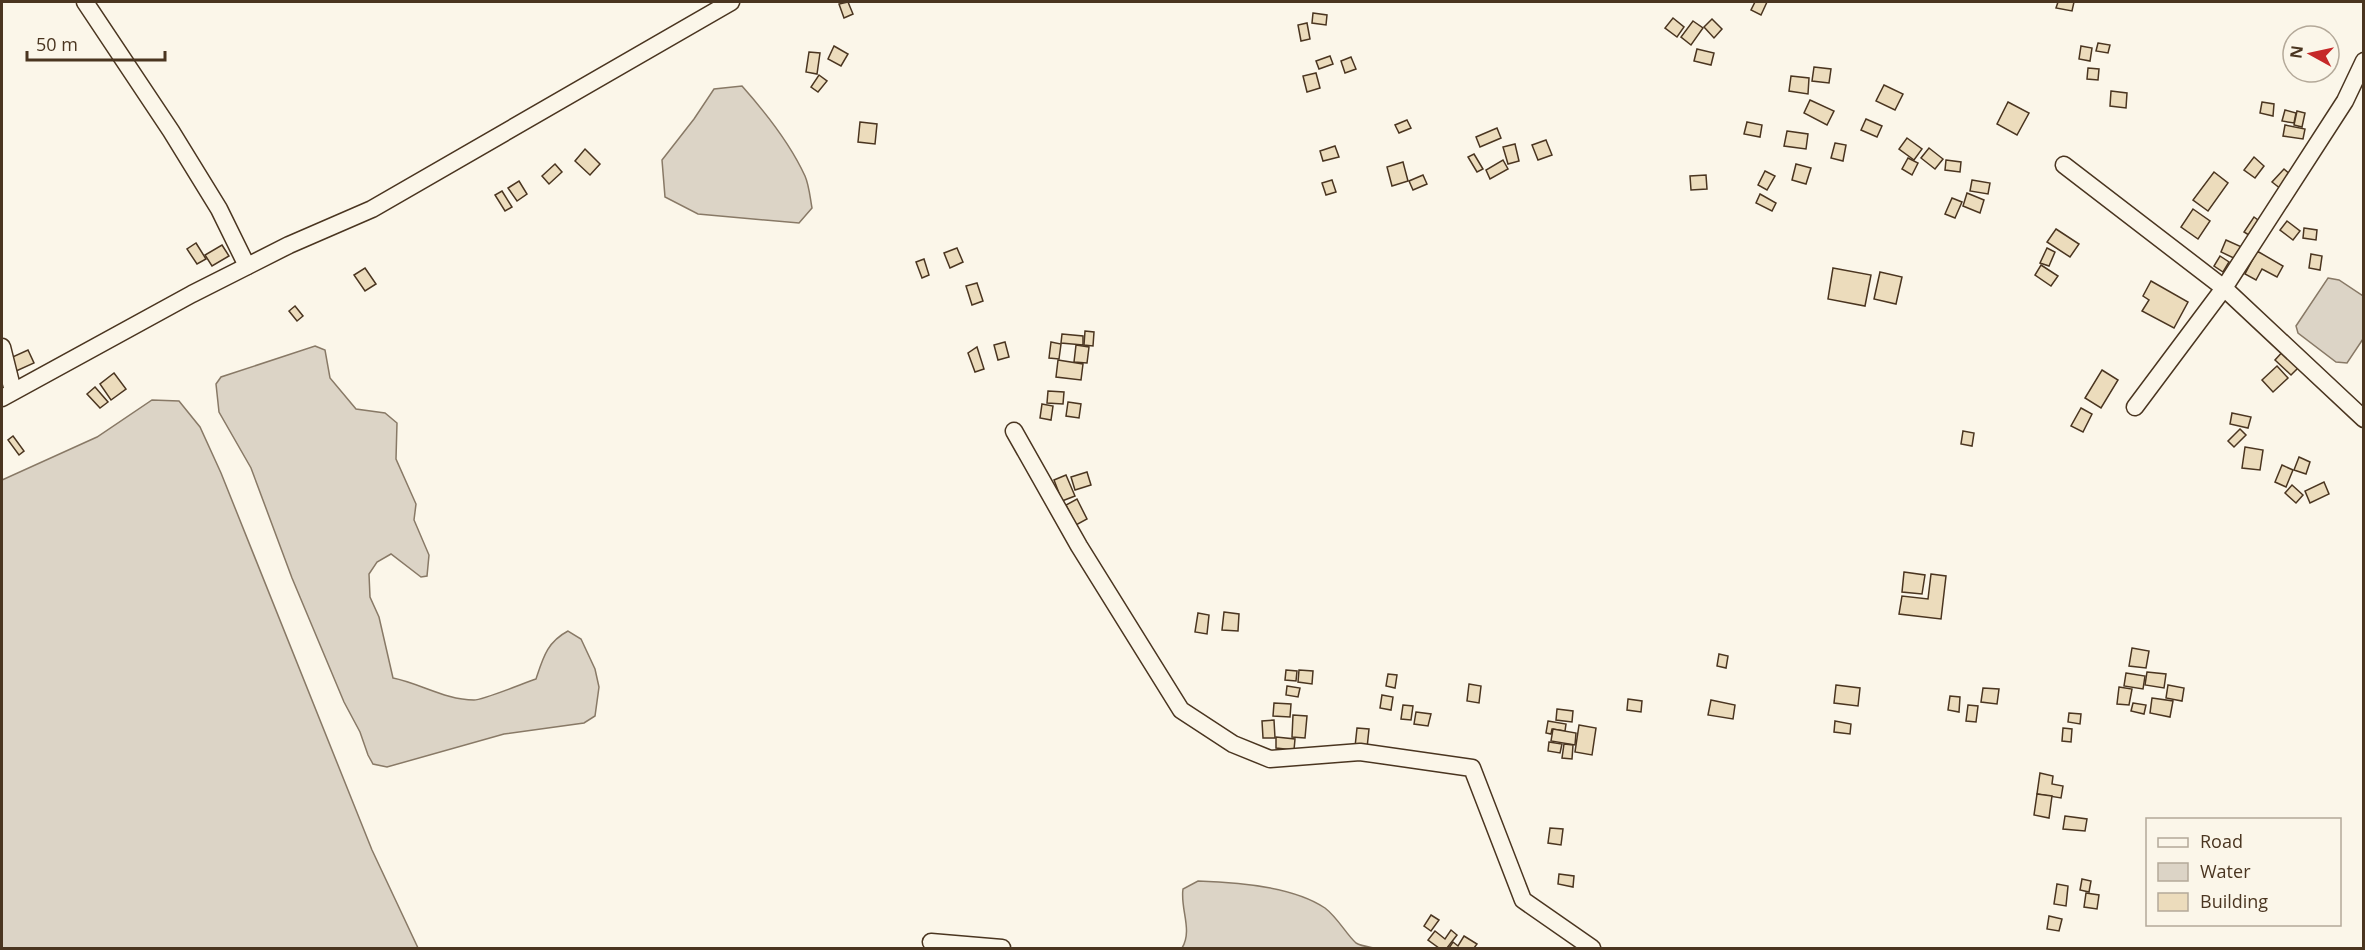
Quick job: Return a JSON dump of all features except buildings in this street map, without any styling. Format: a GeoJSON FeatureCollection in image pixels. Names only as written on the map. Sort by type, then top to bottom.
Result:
{"type":"FeatureCollection","features":[{"type":"Feature","properties":{"kind":"street"},"geometry":{"type":"LineString","coordinates":[[85,2],[171,131],[219,209],[247,266]]}},
{"type":"Feature","properties":{"kind":"street"},"geometry":{"type":"LineString","coordinates":[[2,347],[7,394],[247,266],[372,208],[731,2]]}},
{"type":"Feature","properties":{"kind":"street"},"geometry":{"type":"LineString","coordinates":[[2135,407],[2224,288],[2345,102],[2364,61]]}},
{"type":"Feature","properties":{"kind":"street"},"geometry":{"type":"LineString","coordinates":[[2064,165],[2224,288],[2364,419]]}},
{"type":"Feature","properties":{"kind":"street"},"geometry":{"type":"LineString","coordinates":[[1014,431],[1078,546],[1181,710],[1233,744],[1270,759],[1360,752],[1472,768],[1523,900],[1592,948]]}},
{"type":"Feature","properties":{"kind":"street"},"geometry":{"type":"LineString","coordinates":[[931,942],[1002,948]]}},
{"type":"Feature","properties":{"kind":"water"},"geometry":{"type":"Polygon","coordinates":[[[742,86],[777,129],[805,176],[812,208],[799,223],[698,214],[665,197],[662,160],[714,89],[742,86]]]}},
{"type":"Feature","properties":{"kind":"water"},"geometry":{"type":"Polygon","coordinates":[[[2328,278],[2339,280],[2363,296],[2363,339],[2347,363],[2336,362],[2298,333],[2296,326],[2328,278]]]}},
{"type":"Feature","properties":{"kind":"water"},"geometry":{"type":"Polygon","coordinates":[[[315,346],[325,350],[330,378],[356,409],[385,413],[397,423],[396,459],[416,504],[414,520],[429,555],[427,576],[421,577],[391,554],[377,562],[369,574],[370,597],[379,617],[393,678],[453,697],[479,699],[536,679],[550,645],[568,631],[581,639],[595,669],[599,687],[595,716],[584,723],[504,734],[387,767],[373,764],[344,702],[292,578],[251,468],[219,412],[216,384],[221,377],[315,346]]]}},
{"type":"Feature","properties":{"kind":"water"},"geometry":{"type":"Polygon","coordinates":[[[152,400],[179,401],[200,427],[221,473],[372,850],[418,948],[2,948],[2,480],[97,437],[152,400]]]}},
{"type":"Feature","properties":{"kind":"water"},"geometry":{"type":"Polygon","coordinates":[[[1198,881],[1246,884],[1297,895],[1325,908],[1356,943],[1374,948],[1182,948],[1186,934],[1183,889],[1198,881]]]}}]}
